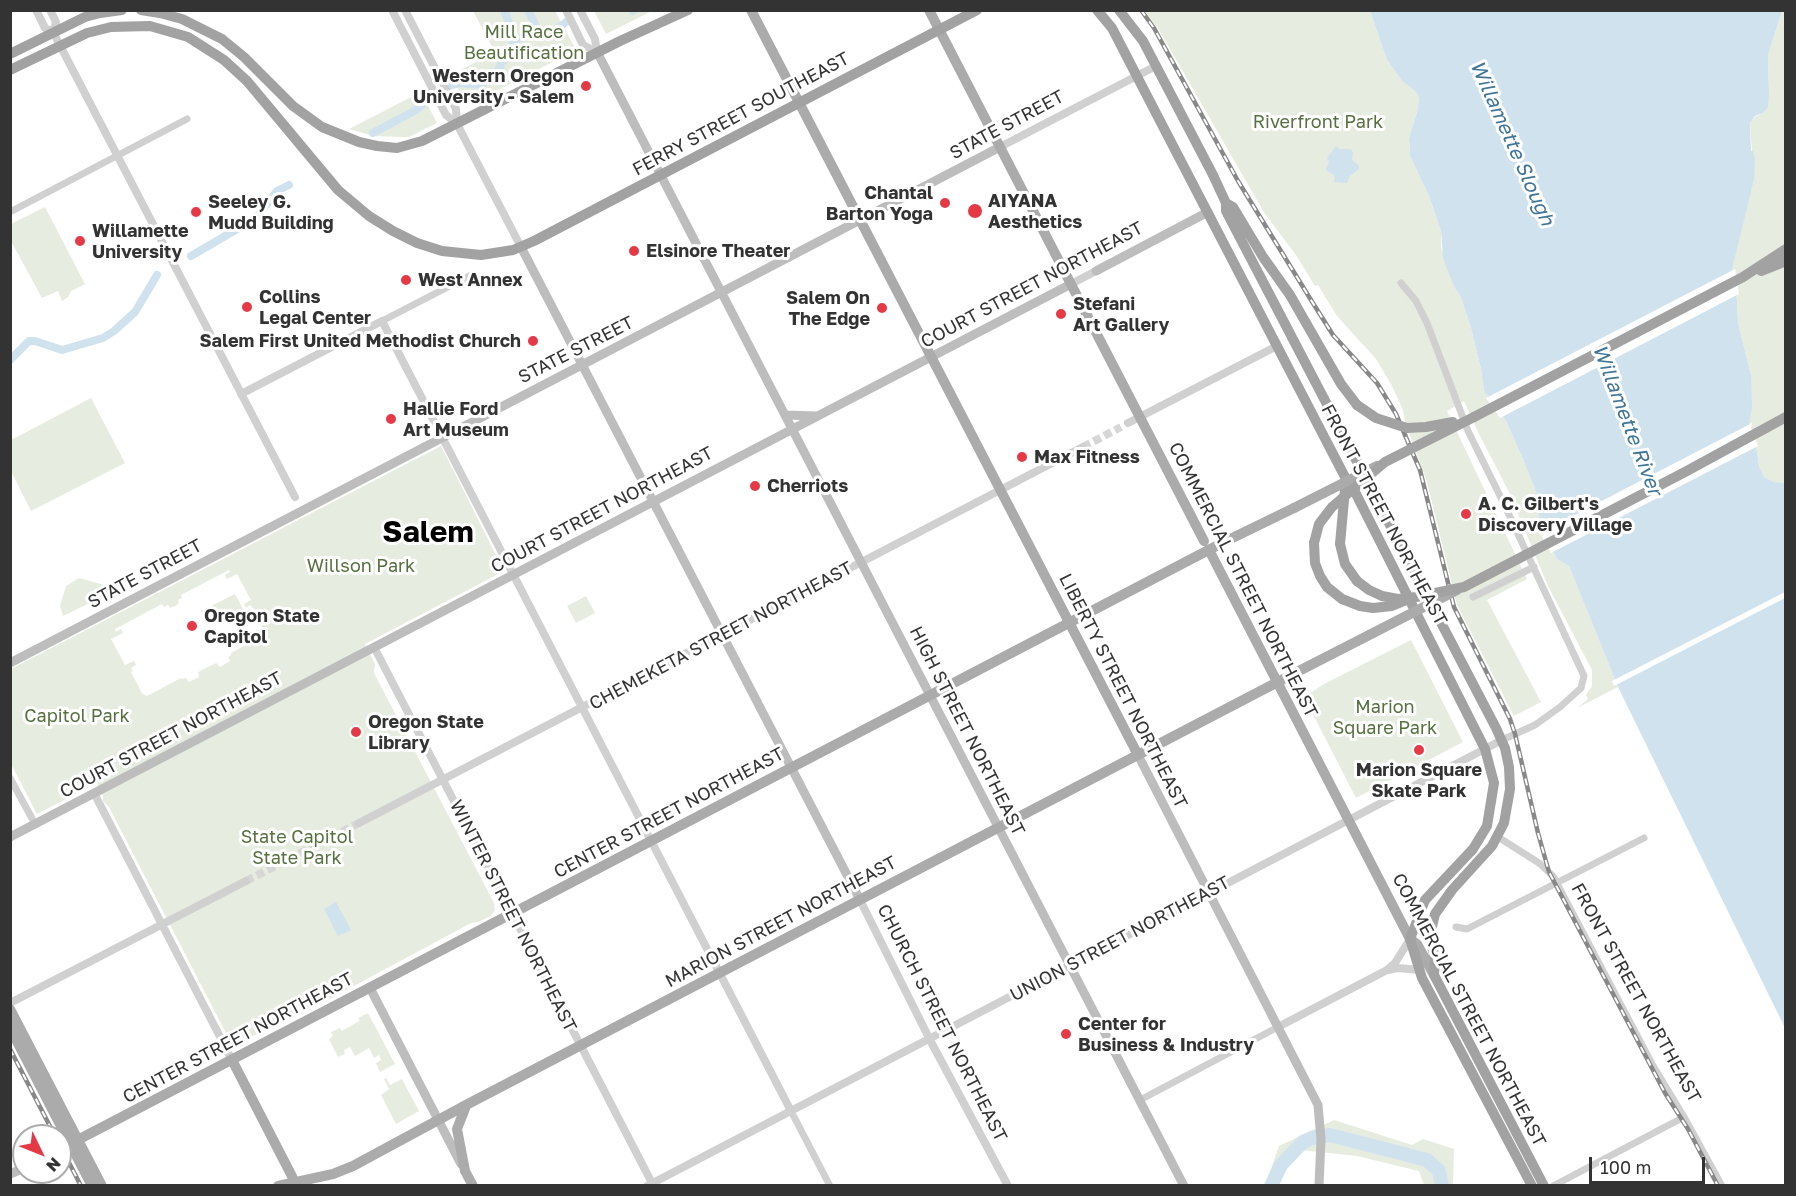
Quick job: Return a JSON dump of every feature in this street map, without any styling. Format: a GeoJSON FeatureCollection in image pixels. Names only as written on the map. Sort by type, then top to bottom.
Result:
{"type":"FeatureCollection","features":[{"type":"Feature","properties":{"kind":"highway"},"geometry":{"type":"LineString","coordinates":[[10,54],[92,15],[122,10]]}},
{"type":"Feature","properties":{"kind":"highway"},"geometry":{"type":"LineString","coordinates":[[141,10],[172,16],[207,30],[231,46],[303,114],[322,127],[371,146],[398,148],[422,141],[597,52],[688,10]]}},
{"type":"Feature","properties":{"kind":"highway","name":"FERRY STREET SOUTHEAST"},"geometry":{"type":"LineString","coordinates":[[10,70],[87,33],[111,27],[150,26],[188,37],[210,49],[235,69],[261,95],[338,189],[369,216],[417,243],[442,251],[482,255],[521,247],[977,10]]}},
{"type":"Feature","properties":{"kind":"highway"},"geometry":{"type":"LineString","coordinates":[[1096,10],[1112,28],[1137,76]]}},
{"type":"Feature","properties":{"kind":"highway","name":"FRONT STREET NORTHEAST"},"geometry":{"type":"LineString","coordinates":[[1119,10],[1135,29],[1156,66],[1227,203],[1226,211],[1502,740],[1509,767],[1510,789],[1507,808],[1498,837],[1483,859],[1452,890],[1436,915],[1430,935],[1435,960],[1434,975]]}},
{"type":"Feature","properties":{"kind":"highway","name":"FRONT STREET NORTHEAST"},"geometry":{"type":"LineString","coordinates":[[1137,76],[1345,477],[1354,490],[1485,749],[1494,783],[1486,826],[1473,849],[1425,900],[1410,939]]}},
{"type":"Feature","properties":{"kind":"highway"},"geometry":{"type":"LineString","coordinates":[[1227,203],[1233,207],[1263,257],[1290,295],[1341,384],[1357,405],[1376,418],[1407,428],[1441,425],[1474,417]]}},
{"type":"Feature","properties":{"kind":"highway"},"geometry":{"type":"LineString","coordinates":[[1410,599],[1392,606],[1373,608],[1342,599],[1328,587],[1320,576],[1315,562],[1314,543],[1319,524],[1332,507],[1385,462],[1743,277],[1785,249]]}},
{"type":"Feature","properties":{"kind":"highway"},"geometry":{"type":"LineString","coordinates":[[1743,277],[1785,261]]}},
{"type":"Feature","properties":{"kind":"highway"},"geometry":{"type":"LineString","coordinates":[[1345,477],[1340,544],[1345,564],[1357,581],[1369,590],[1382,596],[1398,599],[1416,597],[1464,586],[1675,478],[1785,417]]}},
{"type":"Feature","properties":{"kind":"highway"},"geometry":{"type":"LineString","coordinates":[[1489,813],[1498,837]]}},
{"type":"Feature","properties":{"kind":"highway"},"geometry":{"type":"LineString","coordinates":[[1410,939],[1419,970]]}},
{"type":"Feature","properties":{"kind":"highway","name":"COMMERCIAL STREET NORTHEAST"},"geometry":{"type":"LineString","coordinates":[[1419,970],[1532,1185]]}},
{"type":"Feature","properties":{"kind":"highway","name":"COMMERCIAL STREET NORTHEAST"},"geometry":{"type":"LineString","coordinates":[[1434,975],[1544,1185]]}},
{"type":"Feature","properties":{"kind":"main road","name":"LIBERTY STREET NORTHEAST"},"geometry":{"type":"LineString","coordinates":[[751,10],[1310,1087],[1318,1105],[1321,1125],[1319,1185]]}},
{"type":"Feature","properties":{"kind":"main road","name":"COMMERCIAL STREET NORTHEAST"},"geometry":{"type":"LineString","coordinates":[[929,10],[1410,939],[1417,944],[1434,975]]}},
{"type":"Feature","properties":{"kind":"main road","name":"HIGH STREET NORTHEAST"},"geometry":{"type":"LineString","coordinates":[[597,52],[1184,1185]]}},
{"type":"Feature","properties":{"kind":"main road","name":"STATE STREET"},"geometry":{"type":"LineString","coordinates":[[10,663],[1000,147]]}},
{"type":"Feature","properties":{"kind":"main road","name":"COURT STREET NORTHEAST"},"geometry":{"type":"LineString","coordinates":[[1096,271],[1208,212]]}},
{"type":"Feature","properties":{"kind":"main road","name":"CHURCH STREET NORTHEAST"},"geometry":{"type":"LineString","coordinates":[[521,247],[860,900]]}},
{"type":"Feature","properties":{"kind":"main road","name":"COURT STREET NORTHEAST"},"geometry":{"type":"LineString","coordinates":[[10,837],[1071,284]]}},
{"type":"Feature","properties":{"kind":"main road"},"geometry":{"type":"LineString","coordinates":[[784,415],[818,416]]}},
{"type":"Feature","properties":{"kind":"main road","name":"CENTER STREET NORTHEAST"},"geometry":{"type":"LineString","coordinates":[[72,1143],[1069,623],[1206,546],[1294,508],[1385,462]]}},
{"type":"Feature","properties":{"kind":"main road","name":"MARION STREET NORTHEAST"},"geometry":{"type":"LineString","coordinates":[[278,1185],[296,1183],[343,1171],[1464,586]]}},
{"type":"Feature","properties":{"kind":"main road"},"geometry":{"type":"LineString","coordinates":[[370,988],[473,1185]]}},
{"type":"Feature","properties":{"kind":"main road"},"geometry":{"type":"LineString","coordinates":[[10,1009],[61,1124]]}},
{"type":"Feature","properties":{"kind":"main road"},"geometry":{"type":"LineString","coordinates":[[10,1028],[60,1124]]}},
{"type":"Feature","properties":{"kind":"main road"},"geometry":{"type":"LineString","coordinates":[[232,1060],[296,1183]]}},
{"type":"Feature","properties":{"kind":"main road"},"geometry":{"type":"LineString","coordinates":[[465,1171],[457,1127],[466,1105]]}},
{"type":"Feature","properties":{"kind":"main road"},"geometry":{"type":"LineString","coordinates":[[72,1147],[102,1185]]}},
{"type":"Feature","properties":{"kind":"main road"},"geometry":{"type":"LineString","coordinates":[[72,1148],[92,1185]]}},
{"type":"Feature","properties":{"kind":"street"},"geometry":{"type":"LineString","coordinates":[[392,10],[446,115],[457,124],[521,247]]}},
{"type":"Feature","properties":{"kind":"street"},"geometry":{"type":"LineString","coordinates":[[405,10],[456,110],[457,124]]}},
{"type":"Feature","properties":{"kind":"street"},"geometry":{"type":"LineString","coordinates":[[566,10],[584,45],[597,52]]}},
{"type":"Feature","properties":{"kind":"street"},"geometry":{"type":"LineString","coordinates":[[580,10],[595,39],[597,52]]}},
{"type":"Feature","properties":{"kind":"street"},"geometry":{"type":"LineString","coordinates":[[50,11],[56,22],[53,32]]}},
{"type":"Feature","properties":{"kind":"street"},"geometry":{"type":"LineString","coordinates":[[37,14],[45,28],[53,32],[60,45],[302,511]]}},
{"type":"Feature","properties":{"kind":"street","name":"STATE STREET"},"geometry":{"type":"LineString","coordinates":[[1000,147],[1156,66]]}},
{"type":"Feature","properties":{"kind":"street"},"geometry":{"type":"LineString","coordinates":[[10,212],[187,119]]}},
{"type":"Feature","properties":{"kind":"street","name":"COURT STREET NORTHEAST"},"geometry":{"type":"LineString","coordinates":[[1071,284],[1096,271]]}},
{"type":"Feature","properties":{"kind":"street"},"geometry":{"type":"LineString","coordinates":[[242,394],[471,275]]}},
{"type":"Feature","properties":{"kind":"street"},"geometry":{"type":"LineString","coordinates":[[1401,283],[1416,301],[1427,323],[1468,431],[1534,567],[1473,597]]}},
{"type":"Feature","properties":{"kind":"street"},"geometry":{"type":"LineString","coordinates":[[382,321],[830,1185]]}},
{"type":"Feature","properties":{"kind":"street"},"geometry":{"type":"LineString","coordinates":[[1124,425],[1277,346]]}},
{"type":"Feature","properties":{"kind":"street","name":"CHEMEKETA STREET NORTHEAST"},"geometry":{"type":"LineString","coordinates":[[359,823],[1083,447]]}},
{"type":"Feature","properties":{"kind":"street","name":"UNION STREET NORTHEAST"},"geometry":{"type":"LineString","coordinates":[[651,1185],[1544,719],[1581,688],[1584,681],[1583,673],[1534,567]]}},
{"type":"Feature","properties":{"kind":"street","name":"WINTER STREET NORTHEAST"},"geometry":{"type":"LineString","coordinates":[[374,647],[651,1185]]}},
{"type":"Feature","properties":{"kind":"street"},"geometry":{"type":"LineString","coordinates":[[10,778],[35,824]]}},
{"type":"Feature","properties":{"kind":"street"},"geometry":{"type":"LineString","coordinates":[[94,794],[232,1060]]}},
{"type":"Feature","properties":{"kind":"street","name":"FRONT STREET NORTHEAST"},"geometry":{"type":"LineString","coordinates":[[1498,837],[1539,863],[1557,883],[1652,1064],[1722,1185]]}},
{"type":"Feature","properties":{"kind":"street"},"geometry":{"type":"LineString","coordinates":[[1456,927],[1467,929],[1644,838]]}},
{"type":"Feature","properties":{"kind":"street"},"geometry":{"type":"LineString","coordinates":[[10,1003],[246,881]]}},
{"type":"Feature","properties":{"kind":"street","name":"CHURCH STREET NORTHEAST"},"geometry":{"type":"LineString","coordinates":[[860,900],[930,1040],[1008,1185]]}},
{"type":"Feature","properties":{"kind":"street"},"geometry":{"type":"LineString","coordinates":[[1140,1100],[1387,970],[1395,963],[1410,939]]}},
{"type":"Feature","properties":{"kind":"street"},"geometry":{"type":"LineString","coordinates":[[1387,970],[1398,968],[1419,970]]}},
{"type":"Feature","properties":{"kind":"street"},"geometry":{"type":"LineString","coordinates":[[1553,1185],[1684,1117]]}},
{"type":"Feature","properties":{"kind":"green space","name":"Mill Race Beautification"},"geometry":{"type":"Polygon","coordinates":[[[473,11],[555,11],[576,50],[467,106],[451,75],[495,52],[473,11]]]}},
{"type":"Feature","properties":{"kind":"green space","name":"Mill Race Beautification"},"geometry":{"type":"Polygon","coordinates":[[[594,11],[652,11],[606,34],[594,11]]]}},
{"type":"Feature","properties":{"kind":"green space","name":"Riverfront Park"},"geometry":{"type":"Polygon","coordinates":[[[1145,11],[1370,11],[1387,60],[1402,81],[1416,92],[1419,98],[1409,138],[1410,156],[1429,196],[1441,231],[1441,247],[1471,328],[1484,391],[1506,421],[1540,502],[1538,522],[1557,559],[1569,566],[1618,687],[1577,708],[1588,699],[1586,695],[1592,686],[1592,670],[1548,586],[1509,492],[1464,401],[1447,411],[1527,579],[1487,600],[1541,702],[1514,716],[1457,605],[1427,482],[1405,422],[1403,410],[1392,386],[1376,359],[1337,316],[1318,285],[1315,286],[1296,255],[1265,214],[1159,30],[1145,11]]]}},
{"type":"Feature","properties":{"kind":"green space"},"geometry":{"type":"Polygon","coordinates":[[[1782,11],[1785,11],[1785,483],[1774,482],[1764,477],[1748,429],[1751,375],[1738,323],[1737,300],[1731,269],[1754,180],[1750,123],[1763,113],[1769,96],[1768,55],[1782,11]]]}},
{"type":"Feature","properties":{"kind":"green space","name":"Mill Race Beautification"},"geometry":{"type":"Polygon","coordinates":[[[421,92],[437,123],[409,137],[374,136],[349,129],[421,92]]]}},
{"type":"Feature","properties":{"kind":"green space"},"geometry":{"type":"Polygon","coordinates":[[[45,207],[85,284],[71,291],[62,301],[58,291],[42,298],[11,241],[11,224],[45,207]]]}},
{"type":"Feature","properties":{"kind":"green space"},"geometry":{"type":"Polygon","coordinates":[[[91,398],[125,463],[31,511],[11,471],[11,440],[91,398]]]}},
{"type":"Feature","properties":{"kind":"green space","name":"State Capitol State Park"},"geometry":{"type":"Polygon","coordinates":[[[441,446],[504,571],[365,644],[375,664],[374,673],[494,903],[495,910],[491,916],[471,923],[313,1008],[304,1009],[234,1047],[228,1041],[227,1035],[109,807],[103,801],[97,783],[37,814],[11,764],[11,669],[441,446]],[[229,570],[181,595],[182,598],[175,606],[170,608],[162,604],[115,629],[116,632],[121,629],[123,633],[111,639],[125,665],[134,661],[136,665],[131,668],[133,671],[131,672],[142,693],[146,696],[181,678],[186,678],[189,682],[199,677],[198,672],[216,663],[220,667],[230,661],[228,657],[231,653],[265,634],[254,609],[250,605],[246,608],[244,604],[251,600],[237,574],[227,579],[225,575],[230,572],[229,570]]]}},
{"type":"Feature","properties":{"kind":"green space"},"geometry":{"type":"Polygon","coordinates":[[[79,578],[101,584],[110,593],[63,616],[60,606],[66,586],[79,578]]]}},
{"type":"Feature","properties":{"kind":"green space"},"geometry":{"type":"Polygon","coordinates":[[[235,594],[243,609],[215,624],[206,620],[201,611],[235,594]]]}},
{"type":"Feature","properties":{"kind":"green space"},"geometry":{"type":"Polygon","coordinates":[[[586,596],[595,613],[576,623],[567,606],[586,596]]]}},
{"type":"Feature","properties":{"kind":"green space","name":"Marion Square Park"},"geometry":{"type":"Polygon","coordinates":[[[1411,640],[1463,742],[1356,798],[1304,697],[1324,684],[1411,640]]]}},
{"type":"Feature","properties":{"kind":"green space"},"geometry":{"type":"Polygon","coordinates":[[[368,1013],[395,1064],[380,1072],[376,1063],[381,1060],[379,1055],[374,1058],[369,1048],[355,1056],[350,1047],[344,1050],[345,1054],[338,1057],[329,1039],[333,1036],[331,1032],[340,1028],[342,1031],[359,1021],[361,1024],[358,1018],[368,1013]]]}},
{"type":"Feature","properties":{"kind":"green space"},"geometry":{"type":"Polygon","coordinates":[[[386,1078],[390,1085],[402,1079],[419,1111],[396,1124],[381,1095],[389,1089],[384,1079],[386,1078]]]}},
{"type":"Feature","properties":{"kind":"green space"},"geometry":{"type":"Polygon","coordinates":[[[1334,1120],[1412,1145],[1423,1139],[1454,1149],[1453,1185],[1424,1185],[1419,1171],[1357,1156],[1300,1150],[1283,1169],[1277,1185],[1265,1186],[1279,1146],[1334,1120]]]}},
{"type":"Feature","properties":{"kind":"water"},"geometry":{"type":"Polygon","coordinates":[[[1370,11],[1782,11],[1768,55],[1768,107],[1763,113],[1755,116],[1750,123],[1751,151],[1755,159],[1754,180],[1732,269],[1738,323],[1751,375],[1752,408],[1748,429],[1764,477],[1774,482],[1785,483],[1785,1028],[1618,687],[1569,566],[1557,559],[1538,522],[1540,502],[1523,459],[1506,421],[1484,391],[1471,328],[1461,297],[1454,287],[1443,258],[1441,231],[1429,196],[1410,156],[1409,138],[1419,98],[1416,92],[1402,81],[1387,60],[1370,11]]]}},
{"type":"Feature","properties":{"kind":"water"},"geometry":{"type":"Polygon","coordinates":[[[1336,146],[1340,149],[1351,149],[1352,160],[1359,166],[1347,183],[1334,182],[1335,176],[1326,170],[1329,162],[1327,158],[1336,146]]]}},
{"type":"Feature","properties":{"kind":"water"},"geometry":{"type":"Polygon","coordinates":[[[336,902],[351,930],[338,936],[324,909],[336,902]]]}},
{"type":"Feature","properties":{"kind":"pier"},"geometry":{"type":"Polygon","coordinates":[[[1735,269],[1739,294],[1500,418],[1486,398],[1735,269]]]}},
{"type":"Feature","properties":{"kind":"pier"},"geometry":{"type":"Polygon","coordinates":[[[1752,423],[1751,428],[1758,446],[1551,553],[1540,533],[1752,423]]]}},
{"type":"Feature","properties":{"kind":"pier"},"geometry":{"type":"Polygon","coordinates":[[[1785,592],[1785,598],[1614,686],[1612,681],[1785,592]]]}},
{"type":"Feature","properties":{"kind":"waterway"},"geometry":{"type":"LineString","coordinates":[[449,86],[460,83],[480,85],[489,80],[498,70],[515,40],[504,10]]}},
{"type":"Feature","properties":{"kind":"waterway"},"geometry":{"type":"LineString","coordinates":[[528,10],[539,33],[544,35],[550,35],[566,22]]}},
{"type":"Feature","properties":{"kind":"waterway"},"geometry":{"type":"LineString","coordinates":[[515,40],[539,33]]}},
{"type":"Feature","properties":{"kind":"waterway"},"geometry":{"type":"LineString","coordinates":[[373,133],[416,110],[432,96]]}},
{"type":"Feature","properties":{"kind":"waterway"},"geometry":{"type":"LineString","coordinates":[[191,256],[256,218],[277,191],[289,185]]}},
{"type":"Feature","properties":{"kind":"waterway"},"geometry":{"type":"LineString","coordinates":[[10,360],[29,341],[62,350],[103,338],[135,312],[157,275]]}},
{"type":"Feature","properties":{"kind":"waterway"},"geometry":{"type":"LineString","coordinates":[[1271,1186],[1281,1165],[1303,1142],[1330,1135],[1427,1160],[1439,1171],[1442,1186]]}},
{"type":"Feature","properties":{"kind":"tunnel"},"geometry":{"type":"LineString","coordinates":[[1083,447],[1121,427]]}},
{"type":"Feature","properties":{"kind":"tunnel"},"geometry":{"type":"LineString","coordinates":[[246,881],[359,823]]}},
{"type":"Feature","properties":{"kind":"railway"},"geometry":{"type":"LineString","coordinates":[[1141,10],[1154,28],[1238,181],[1333,335],[1377,383],[1396,414],[1420,470],[1454,607],[1510,719],[1549,872],[1665,1093],[1688,1129],[1718,1186]]}},
{"type":"Feature","properties":{"kind":"railway"},"geometry":{"type":"LineString","coordinates":[[10,1049],[49,1124]]}},
{"type":"Feature","properties":{"kind":"railway"},"geometry":{"type":"LineString","coordinates":[[72,1168],[81,1186]]}},
{"type":"Feature","properties":{"kind":"place","name":"Western Oregon University - Salem"},"geometry":{"type":"Point","coordinates":[586,86]}},
{"type":"Feature","properties":{"kind":"place","name":"Chantal Barton Yoga"},"geometry":{"type":"Point","coordinates":[945,203]}},
{"type":"Feature","properties":{"kind":"place","name":"AIYANA Aesthetics"},"geometry":{"type":"Point","coordinates":[975,211]}},
{"type":"Feature","properties":{"kind":"place","name":"Seeley G. Mudd Building"},"geometry":{"type":"Point","coordinates":[196,212]}},
{"type":"Feature","properties":{"kind":"place","name":"Willamette University"},"geometry":{"type":"Point","coordinates":[80,241]}},
{"type":"Feature","properties":{"kind":"place","name":"Elsinore Theater"},"geometry":{"type":"Point","coordinates":[634,251]}},
{"type":"Feature","properties":{"kind":"place","name":"West Annex"},"geometry":{"type":"Point","coordinates":[406,280]}},
{"type":"Feature","properties":{"kind":"place","name":"Collins Legal Center"},"geometry":{"type":"Point","coordinates":[247,307]}},
{"type":"Feature","properties":{"kind":"place","name":"Salem On The Edge"},"geometry":{"type":"Point","coordinates":[882,308]}},
{"type":"Feature","properties":{"kind":"place","name":"Stefani Art Gallery"},"geometry":{"type":"Point","coordinates":[1061,314]}},
{"type":"Feature","properties":{"kind":"place","name":"Salem First United Methodist Church"},"geometry":{"type":"Point","coordinates":[533,341]}},
{"type":"Feature","properties":{"kind":"place","name":"Hallie Ford Art Museum"},"geometry":{"type":"Point","coordinates":[391,419]}},
{"type":"Feature","properties":{"kind":"place","name":"Max Fitness"},"geometry":{"type":"Point","coordinates":[1022,457]}},
{"type":"Feature","properties":{"kind":"place","name":"Cherriots"},"geometry":{"type":"Point","coordinates":[755,486]}},
{"type":"Feature","properties":{"kind":"place","name":"A. C. Gilbert's Discovery Village"},"geometry":{"type":"Point","coordinates":[1466,514]}},
{"type":"Feature","properties":{"kind":"place","name":"Oregon State Capitol"},"geometry":{"type":"Point","coordinates":[192,626]}},
{"type":"Feature","properties":{"kind":"place","name":"Oregon State Library"},"geometry":{"type":"Point","coordinates":[356,732]}},
{"type":"Feature","properties":{"kind":"place","name":"Marion Square Skate Park"},"geometry":{"type":"Point","coordinates":[1419,750]}},
{"type":"Feature","properties":{"kind":"place","name":"Center for Business & Industry"},"geometry":{"type":"Point","coordinates":[1066,1034]}},
{"type":"Feature","properties":{"kind":"district","name":"Salem"},"geometry":{"type":"Point","coordinates":[428,532]}},
{"type":"Feature","properties":{"kind":"water label","name":"Willamette Slough"},"geometry":{"type":"Point","coordinates":[1512,143]}},
{"type":"Feature","properties":{"kind":"water label","name":"Willamette River"},"geometry":{"type":"Point","coordinates":[1627,420]}},
{"type":"Feature","properties":{"kind":"park label","name":"Willson Park"},"geometry":{"type":"Point","coordinates":[361,566]}},
{"type":"Feature","properties":{"kind":"park label","name":"Capitol Park"},"geometry":{"type":"Point","coordinates":[77,716]}}]}
